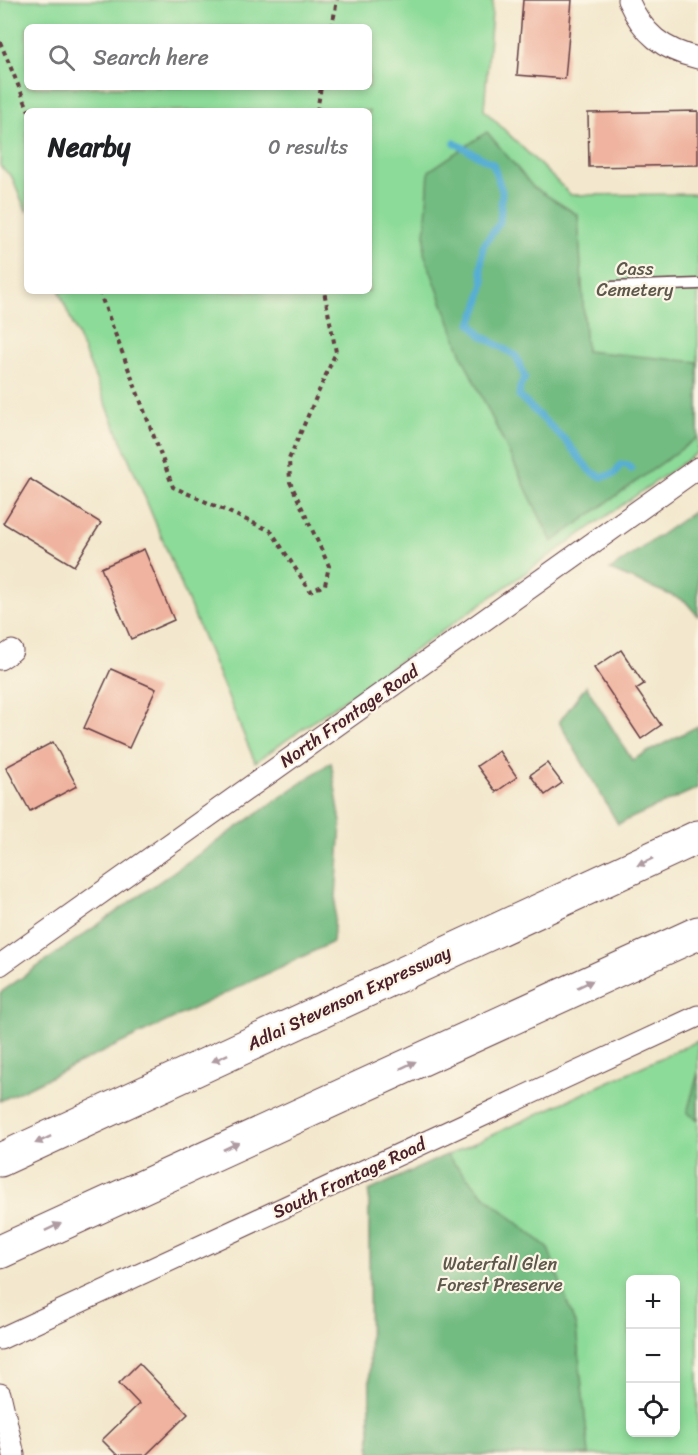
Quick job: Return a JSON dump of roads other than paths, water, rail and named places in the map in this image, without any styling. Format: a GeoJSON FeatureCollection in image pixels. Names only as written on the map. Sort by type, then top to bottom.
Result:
{"type":"FeatureCollection","features":[{"type":"Feature","properties":{"kind":"highway","name":"Adlai Stevenson Expressway"},"geometry":{"type":"LineString","coordinates":[[0,1160],[698,837]]}},
{"type":"Feature","properties":{"kind":"highway"},"geometry":{"type":"LineString","coordinates":[[0,1252],[698,933]]}},
{"type":"Feature","properties":{"kind":"street"},"geometry":{"type":"LineString","coordinates":[[628,0],[635,17],[652,36],[673,52],[698,58]]}},
{"type":"Feature","properties":{"kind":"street","name":"North Frontage Road"},"geometry":{"type":"LineString","coordinates":[[0,965],[698,468]]}},
{"type":"Feature","properties":{"kind":"street","name":"South Frontage Road"},"geometry":{"type":"LineString","coordinates":[[0,1340],[698,1016]]}},
{"type":"Feature","properties":{"kind":"street"},"geometry":{"type":"LineString","coordinates":[[0,1394],[14,1455]]}},
{"type":"Feature","properties":{"kind":"lane"},"geometry":{"type":"LineString","coordinates":[[612,287],[698,284]]}},
{"type":"Feature","properties":{"kind":"waterway"},"geometry":{"type":"LineString","coordinates":[[455,143],[493,164],[502,191],[500,222],[483,246],[481,268],[484,282],[478,308],[471,323],[481,335],[516,356],[525,378],[520,386],[519,396],[565,440],[590,471],[602,477],[614,474],[621,464],[628,465],[631,469]]}},
{"type":"Feature","properties":{"kind":"park label","name":"Cass Cemetery"},"geometry":{"type":"Point","coordinates":[635,279]}},
{"type":"Feature","properties":{"kind":"park label","name":"Waterfall Glen Forest Preserve"},"geometry":{"type":"Point","coordinates":[500,1274]}}]}
